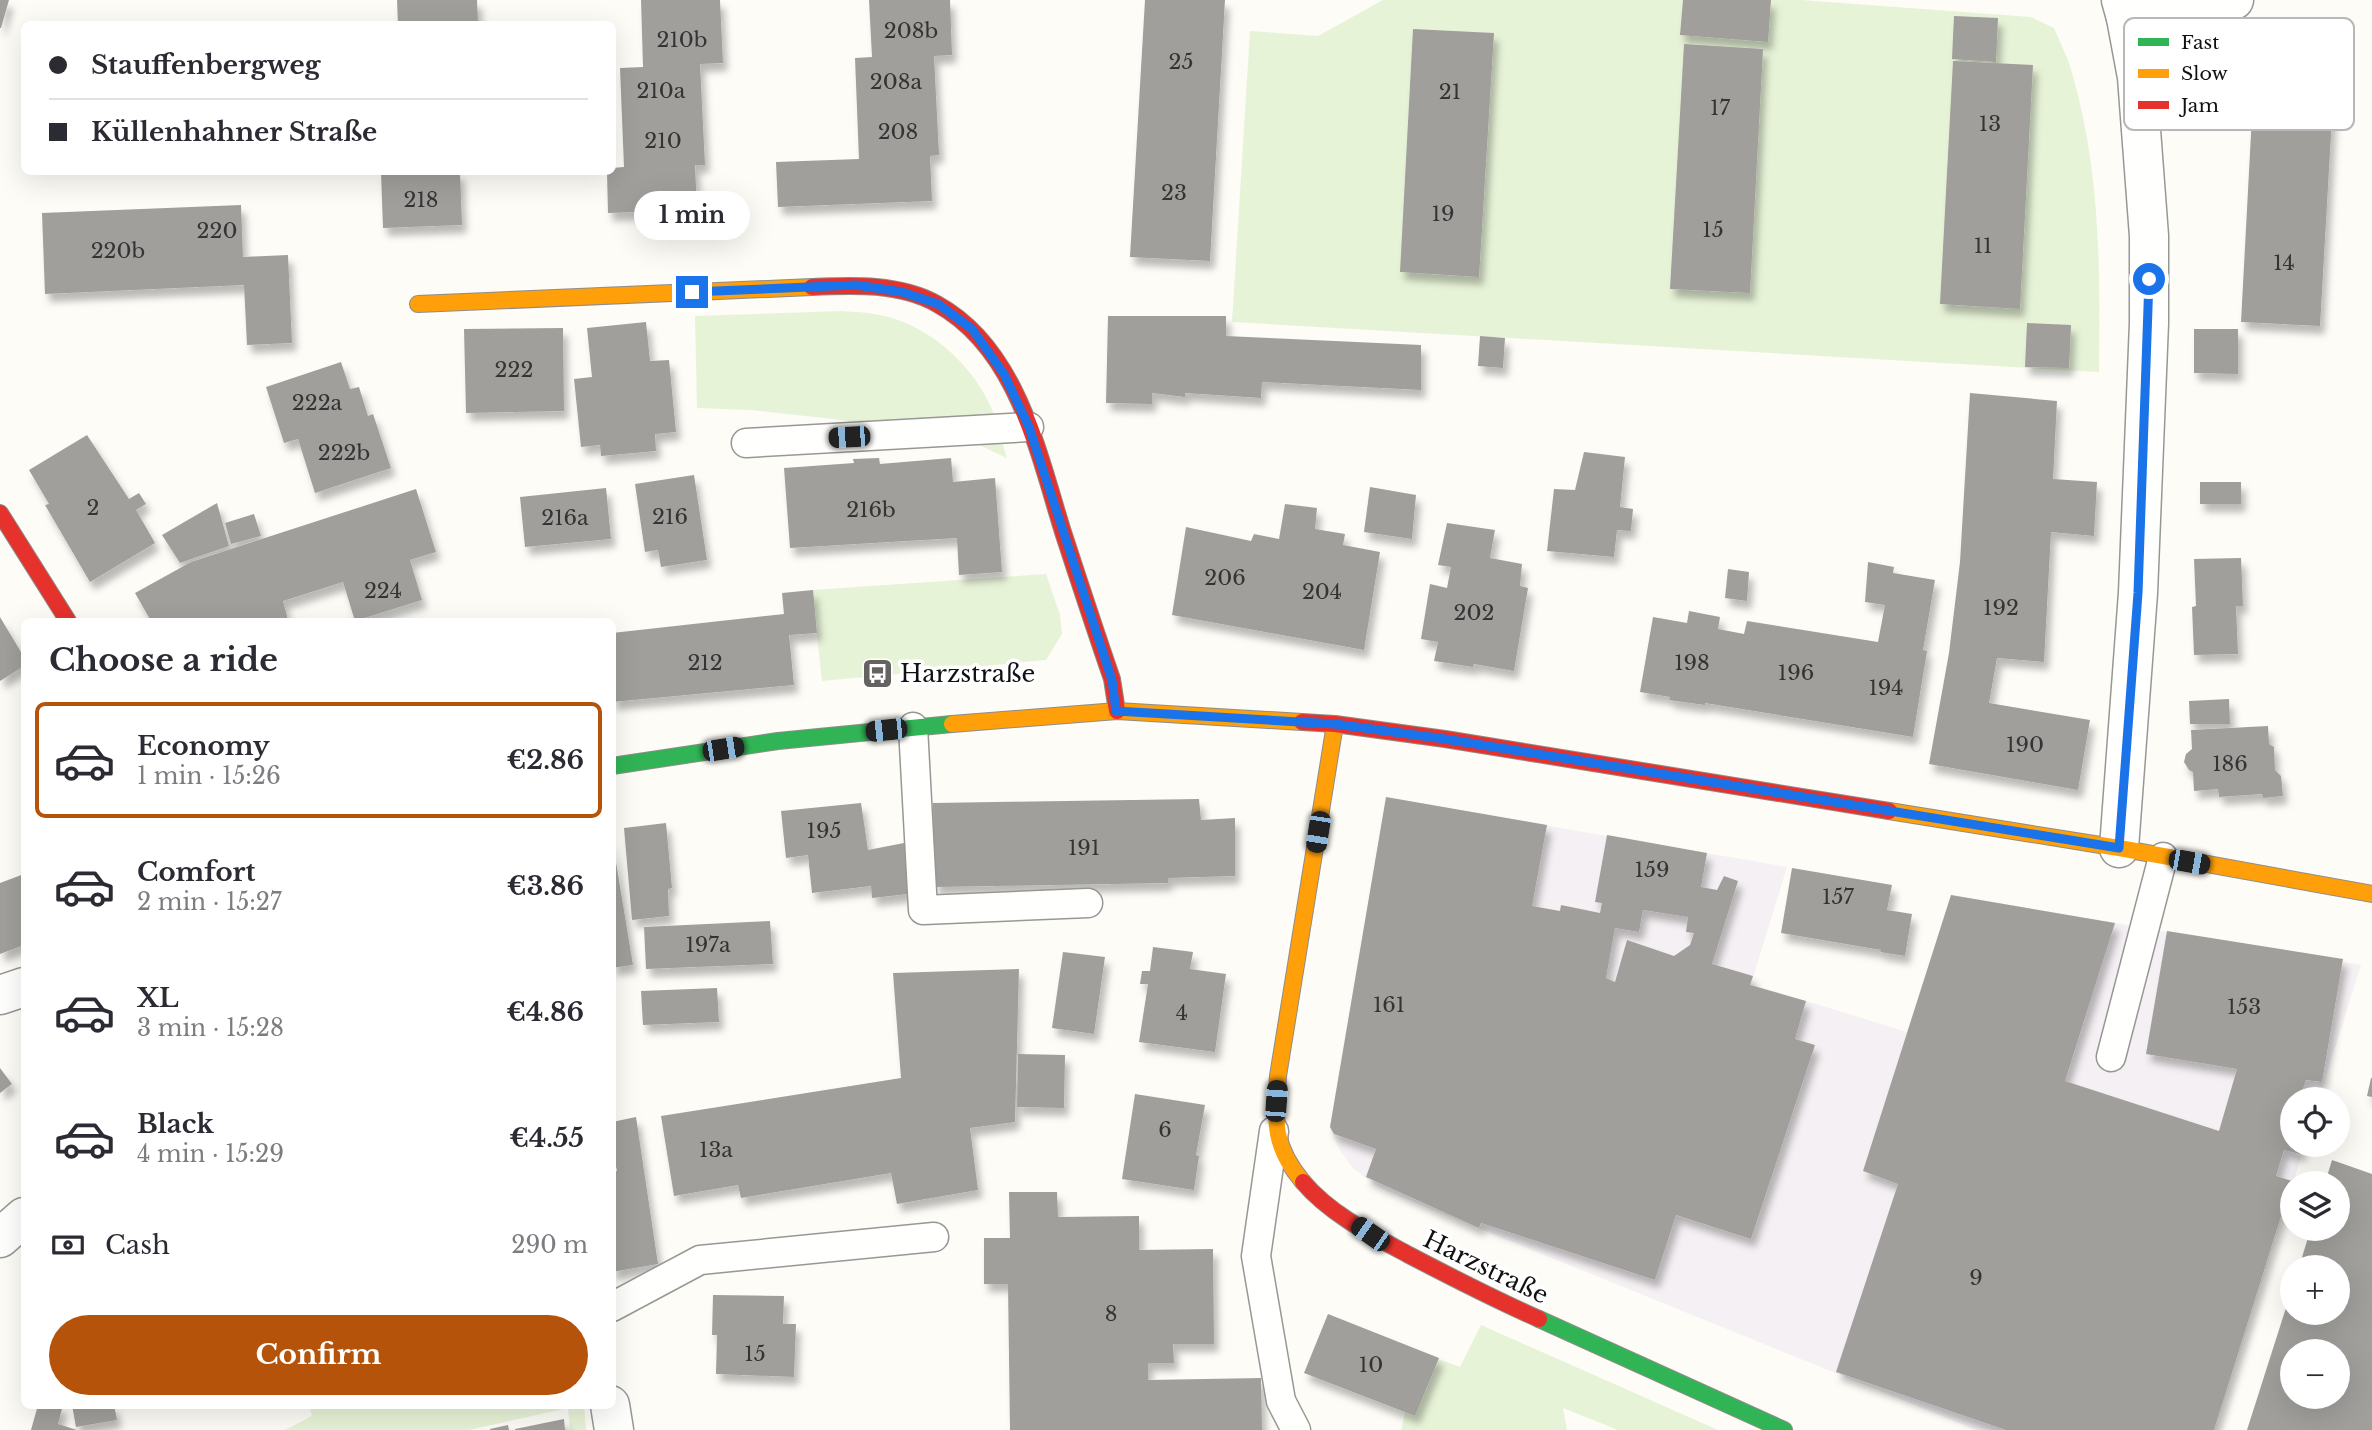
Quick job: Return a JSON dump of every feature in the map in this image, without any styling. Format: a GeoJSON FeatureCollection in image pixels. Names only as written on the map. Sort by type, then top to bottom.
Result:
{"type":"FeatureCollection","features":[{"type":"Feature","properties":{"kind":"street"},"geometry":{"type":"LineString","coordinates":[[2123,9],[2234,0]]}},
{"type":"Feature","properties":{"kind":"street"},"geometry":{"type":"LineString","coordinates":[[2119,848],[2138,593],[2149,323],[2149,236],[2142,130]]}},
{"type":"Feature","properties":{"kind":"street"},"geometry":{"type":"LineString","coordinates":[[418,304],[856,285],[902,292],[938,304],[972,329],[1004,374],[1029,427],[1112,680],[1116,711]]}},
{"type":"Feature","properties":{"kind":"street"},"geometry":{"type":"LineString","coordinates":[[0,513],[66,618]]}},
{"type":"Feature","properties":{"kind":"street"},"geometry":{"type":"LineString","coordinates":[[616,765],[778,741],[1116,711],[1335,724],[1445,739],[2119,848],[2372,894]]}},
{"type":"Feature","properties":{"kind":"street","name":"Harzstraße"},"geometry":{"type":"LineString","coordinates":[[1335,724],[1278,1076],[1275,1125],[1289,1164],[1314,1195],[1370,1234],[1474,1289],[1784,1430]]}},
{"type":"Feature","properties":{"kind":"street"},"geometry":{"type":"LineString","coordinates":[[0,995],[21,988]]}},
{"type":"Feature","properties":{"kind":"street"},"geometry":{"type":"LineString","coordinates":[[0,1238],[21,1220]]}},
{"type":"Feature","properties":{"kind":"street"},"geometry":{"type":"LineString","coordinates":[[611,1409],[614,1430]]}},
{"type":"Feature","properties":{"kind":"lane"},"geometry":{"type":"LineString","coordinates":[[746,443],[1029,427]]}},
{"type":"Feature","properties":{"kind":"lane"},"geometry":{"type":"LineString","coordinates":[[912,727],[923,910],[1088,903]]}},
{"type":"Feature","properties":{"kind":"lane"},"geometry":{"type":"LineString","coordinates":[[2111,1057],[2163,857]]}},
{"type":"Feature","properties":{"kind":"lane"},"geometry":{"type":"LineString","coordinates":[[1275,1125],[1256,1256],[1281,1401],[1296,1430]]}},
{"type":"Feature","properties":{"kind":"lane"},"geometry":{"type":"LineString","coordinates":[[616,1305],[700,1260],[934,1237]]}},
{"type":"Feature","properties":{"kind":"shaded area"},"geometry":{"type":"Polygon","coordinates":[[[1386,798],[1787,867],[1751,984],[1907,1032],[1951,895],[2361,965],[2323,1087],[2280,1087],[2280,1157],[2301,1157],[2297,1171],[2280,1171],[2280,1224],[2215,1430],[1976,1430],[1389,1192],[1352,1167],[1330,1129],[1386,798]]]}},
{"type":"Feature","properties":{"kind":"green space"},"geometry":{"type":"Polygon","coordinates":[[[1383,0],[1801,0],[2031,17],[2054,28],[2070,67],[2082,110],[2094,184],[2099,258],[2099,372],[1232,322],[1250,31],[1318,36],[1383,0]]]}},
{"type":"Feature","properties":{"kind":"green space"},"geometry":{"type":"Polygon","coordinates":[[[841,311],[870,313],[896,319],[930,336],[945,347],[982,389],[993,411],[1007,458],[951,432],[751,410],[697,408],[695,316],[841,311]]]}},
{"type":"Feature","properties":{"kind":"green space"},"geometry":{"type":"Polygon","coordinates":[[[1046,574],[1060,615],[1062,634],[1046,660],[822,681],[812,590],[1046,574]]]}},
{"type":"Feature","properties":{"kind":"green space"},"geometry":{"type":"Polygon","coordinates":[[[1481,1325],[1718,1430],[1618,1430],[1563,1408],[1567,1430],[1401,1430],[1420,1352],[1460,1367],[1481,1325]]]}},
{"type":"Feature","properties":{"kind":"green space"},"geometry":{"type":"Polygon","coordinates":[[[310,1409],[564,1409],[469,1430],[285,1430],[312,1416],[310,1409]]]}},
{"type":"Feature","properties":{"kind":"green space"},"geometry":{"type":"Polygon","coordinates":[[[568,1409],[584,1409],[586,1430],[570,1430],[568,1409]]]}},
{"type":"Feature","properties":{"kind":"building"},"geometry":{"type":"Polygon","coordinates":[[[0,0],[9,0],[1,28],[0,28],[0,0]]]}},
{"type":"Feature","properties":{"kind":"building"},"geometry":{"type":"Polygon","coordinates":[[[397,0],[477,0],[478,21],[398,21],[397,0]]]}},
{"type":"Feature","properties":{"kind":"building"},"geometry":{"type":"Polygon","coordinates":[[[641,0],[720,0],[723,63],[700,64],[705,165],[695,165],[697,210],[608,213],[607,175],[616,175],[616,168],[624,167],[620,68],[643,67],[641,0]]]}},
{"type":"Feature","properties":{"kind":"building"},"geometry":{"type":"Polygon","coordinates":[[[869,0],[950,0],[952,55],[934,56],[939,155],[930,156],[932,201],[778,207],[776,162],[859,159],[855,58],[872,57],[869,0]]]}},
{"type":"Feature","properties":{"kind":"building"},"geometry":{"type":"Polygon","coordinates":[[[1145,0],[1225,0],[1210,261],[1130,257],[1145,0]]]}},
{"type":"Feature","properties":{"kind":"building"},"geometry":{"type":"Polygon","coordinates":[[[1683,0],[1771,0],[1768,42],[1680,35],[1683,0]]]}},
{"type":"Feature","properties":{"kind":"building"},"geometry":{"type":"Polygon","coordinates":[[[1954,16],[1998,18],[1996,62],[1952,59],[1954,16]]]}},
{"type":"Feature","properties":{"kind":"building"},"geometry":{"type":"Polygon","coordinates":[[[1413,29],[1494,33],[1479,277],[1400,272],[1413,29]]]}},
{"type":"Feature","properties":{"kind":"building"},"geometry":{"type":"Polygon","coordinates":[[[1684,44],[1763,49],[1750,293],[1670,289],[1684,44]]]}},
{"type":"Feature","properties":{"kind":"building"},"geometry":{"type":"Polygon","coordinates":[[[1953,61],[2033,65],[2020,309],[1940,304],[1953,61]]]}},
{"type":"Feature","properties":{"kind":"building"},"geometry":{"type":"Polygon","coordinates":[[[2251,130],[2331,130],[2320,326],[2241,322],[2251,130]]]}},
{"type":"Feature","properties":{"kind":"building"},"geometry":{"type":"Polygon","coordinates":[[[381,175],[460,175],[462,225],[383,228],[381,175]]]}},
{"type":"Feature","properties":{"kind":"building"},"geometry":{"type":"Polygon","coordinates":[[[241,205],[243,257],[288,255],[292,343],[247,345],[244,285],[45,294],[42,213],[241,205]]]}},
{"type":"Feature","properties":{"kind":"building"},"geometry":{"type":"Polygon","coordinates":[[[1108,316],[1226,316],[1226,336],[1421,345],[1421,390],[1262,382],[1261,398],[1185,393],[1185,397],[1152,393],[1152,404],[1106,403],[1108,316]]]}},
{"type":"Feature","properties":{"kind":"building"},"geometry":{"type":"Polygon","coordinates":[[[646,322],[650,361],[669,360],[676,432],[655,434],[656,451],[601,456],[600,445],[581,447],[574,379],[592,377],[587,328],[646,322]]]}},
{"type":"Feature","properties":{"kind":"building"},"geometry":{"type":"Polygon","coordinates":[[[2027,323],[2071,325],[2069,368],[2025,367],[2027,323]]]}},
{"type":"Feature","properties":{"kind":"building"},"geometry":{"type":"Polygon","coordinates":[[[563,328],[564,411],[466,413],[464,329],[563,328]]]}},
{"type":"Feature","properties":{"kind":"building"},"geometry":{"type":"Polygon","coordinates":[[[2194,329],[2238,329],[2238,374],[2194,373],[2194,329]]]}},
{"type":"Feature","properties":{"kind":"building"},"geometry":{"type":"Polygon","coordinates":[[[1480,336],[1505,338],[1503,368],[1478,366],[1480,336]]]}},
{"type":"Feature","properties":{"kind":"building"},"geometry":{"type":"Polygon","coordinates":[[[341,362],[350,389],[359,387],[368,416],[373,414],[391,468],[315,493],[298,439],[284,443],[266,387],[341,362]]]}},
{"type":"Feature","properties":{"kind":"building"},"geometry":{"type":"Polygon","coordinates":[[[1970,393],[2057,401],[2053,479],[2097,482],[2094,536],[2051,532],[2044,662],[1997,658],[1989,703],[2090,720],[2078,790],[1929,764],[1949,653],[1960,562],[1970,393]]]}},
{"type":"Feature","properties":{"kind":"building"},"geometry":{"type":"Polygon","coordinates":[[[87,435],[129,499],[139,493],[146,504],[136,510],[155,543],[90,582],[45,505],[49,504],[29,470],[87,435]]]}},
{"type":"Feature","properties":{"kind":"building"},"geometry":{"type":"Polygon","coordinates":[[[1584,452],[1625,457],[1620,507],[1633,509],[1631,531],[1617,530],[1614,557],[1547,551],[1554,489],[1575,490],[1584,452]]]}},
{"type":"Feature","properties":{"kind":"building"},"geometry":{"type":"Polygon","coordinates":[[[879,458],[880,464],[951,458],[953,482],[995,478],[1002,572],[959,575],[957,538],[790,548],[784,468],[854,463],[853,459],[879,458]]]}},
{"type":"Feature","properties":{"kind":"building"},"geometry":{"type":"Polygon","coordinates":[[[694,475],[707,560],[661,567],[658,550],[645,552],[635,484],[694,475]]]}},
{"type":"Feature","properties":{"kind":"building"},"geometry":{"type":"Polygon","coordinates":[[[2200,482],[2241,482],[2241,504],[2200,504],[2200,482]]]}},
{"type":"Feature","properties":{"kind":"building"},"geometry":{"type":"Polygon","coordinates":[[[1370,487],[1416,495],[1412,539],[1364,532],[1370,487]]]}},
{"type":"Feature","properties":{"kind":"building"},"geometry":{"type":"Polygon","coordinates":[[[606,488],[611,539],[525,547],[520,497],[606,488]]]}},
{"type":"Feature","properties":{"kind":"building"},"geometry":{"type":"Polygon","coordinates":[[[416,489],[436,552],[410,560],[422,600],[365,618],[354,618],[343,582],[283,601],[287,618],[149,618],[135,593],[191,562],[416,489]]]}},
{"type":"Feature","properties":{"kind":"building"},"geometry":{"type":"Polygon","coordinates":[[[217,503],[229,546],[180,563],[162,535],[217,503]]]}},
{"type":"Feature","properties":{"kind":"building"},"geometry":{"type":"Polygon","coordinates":[[[1285,504],[1317,508],[1315,529],[1345,534],[1343,545],[1380,552],[1364,650],[1172,615],[1186,527],[1251,541],[1254,534],[1279,539],[1285,504]]]}},
{"type":"Feature","properties":{"kind":"building"},"geometry":{"type":"Polygon","coordinates":[[[254,514],[261,536],[231,544],[225,523],[254,514]]]}},
{"type":"Feature","properties":{"kind":"building"},"geometry":{"type":"Polygon","coordinates":[[[1447,523],[1495,530],[1490,558],[1522,564],[1520,586],[1528,588],[1514,671],[1434,661],[1438,642],[1421,639],[1430,584],[1447,588],[1451,567],[1438,565],[1447,523]]]}},
{"type":"Feature","properties":{"kind":"building"},"geometry":{"type":"Polygon","coordinates":[[[2241,558],[2243,606],[2236,606],[2238,654],[2194,655],[2194,559],[2241,558]]]}},
{"type":"Feature","properties":{"kind":"building"},"geometry":{"type":"Polygon","coordinates":[[[1868,562],[1894,567],[1893,573],[1935,580],[1923,650],[1927,651],[1913,737],[1705,703],[1669,700],[1670,697],[1640,692],[1653,617],[1687,623],[1689,611],[1720,617],[1718,629],[1744,634],[1747,621],[1878,642],[1885,605],[1865,602],[1868,562]]]}},
{"type":"Feature","properties":{"kind":"building"},"geometry":{"type":"Polygon","coordinates":[[[1728,569],[1749,572],[1747,601],[1725,598],[1728,569]]]}},
{"type":"Feature","properties":{"kind":"building"},"geometry":{"type":"Polygon","coordinates":[[[813,590],[817,633],[789,635],[794,685],[616,702],[616,633],[784,614],[782,593],[813,590]]]}},
{"type":"Feature","properties":{"kind":"building"},"geometry":{"type":"Polygon","coordinates":[[[0,617],[21,652],[21,668],[0,681],[0,617]]]}},
{"type":"Feature","properties":{"kind":"building"},"geometry":{"type":"Polygon","coordinates":[[[2229,699],[2230,724],[2190,724],[2189,701],[2229,699]]]}},
{"type":"Feature","properties":{"kind":"building"},"geometry":{"type":"Polygon","coordinates":[[[2268,726],[2269,744],[2274,747],[2275,770],[2281,776],[2283,796],[2263,798],[2262,794],[2219,797],[2218,789],[2194,791],[2193,772],[2184,762],[2186,754],[2192,749],[2191,730],[2268,726]]]}},
{"type":"Feature","properties":{"kind":"building"},"geometry":{"type":"Polygon","coordinates":[[[1386,797],[1547,825],[1532,906],[1560,911],[1561,905],[1600,913],[1602,903],[1595,902],[1607,835],[1707,853],[1701,887],[1717,890],[1724,876],[1738,881],[1712,964],[1753,976],[1750,985],[1806,1001],[1795,1039],[1815,1045],[1751,1239],[1676,1215],[1655,1280],[1481,1223],[1479,1228],[1366,1177],[1376,1149],[1334,1134],[1330,1127],[1386,797]],[[1643,910],[1639,932],[1615,928],[1606,978],[1615,982],[1627,940],[1674,956],[1690,945],[1694,933],[1686,932],[1688,917],[1643,910]]]}},
{"type":"Feature","properties":{"kind":"building"},"geometry":{"type":"Polygon","coordinates":[[[1199,799],[1201,820],[1235,818],[1235,876],[1168,878],[1168,883],[934,887],[933,803],[1199,799]]]}},
{"type":"Feature","properties":{"kind":"building"},"geometry":{"type":"Polygon","coordinates":[[[861,803],[868,850],[909,842],[908,894],[872,898],[871,886],[812,893],[808,855],[786,858],[781,811],[861,803]]]}},
{"type":"Feature","properties":{"kind":"building"},"geometry":{"type":"Polygon","coordinates":[[[666,823],[672,888],[668,889],[669,916],[632,920],[624,828],[666,823]]]}},
{"type":"Feature","properties":{"kind":"building"},"geometry":{"type":"Polygon","coordinates":[[[616,862],[633,965],[616,967],[616,862]]]}},
{"type":"Feature","properties":{"kind":"building"},"geometry":{"type":"Polygon","coordinates":[[[1792,868],[1892,885],[1887,910],[1912,914],[1905,956],[1781,933],[1792,868]]]}},
{"type":"Feature","properties":{"kind":"building"},"geometry":{"type":"Polygon","coordinates":[[[21,875],[21,946],[0,954],[0,883],[21,875]]]}},
{"type":"Feature","properties":{"kind":"building"},"geometry":{"type":"Polygon","coordinates":[[[1951,895],[2115,923],[2065,1081],[2219,1131],[2237,1069],[2146,1054],[2167,931],[2343,959],[2322,1082],[2306,1080],[2304,1087],[2280,1087],[2282,1157],[2276,1176],[2280,1177],[2280,1219],[2214,1430],[2006,1430],[1836,1372],[1898,1184],[1863,1171],[1951,895]]]}},
{"type":"Feature","properties":{"kind":"building"},"geometry":{"type":"Polygon","coordinates":[[[770,921],[773,964],[646,969],[644,927],[770,921]]]}},
{"type":"Feature","properties":{"kind":"building"},"geometry":{"type":"Polygon","coordinates":[[[1153,947],[1193,952],[1190,969],[1226,974],[1215,1052],[1139,1042],[1148,984],[1140,984],[1142,971],[1150,971],[1153,947]]]}},
{"type":"Feature","properties":{"kind":"building"},"geometry":{"type":"Polygon","coordinates":[[[1063,952],[1105,957],[1094,1034],[1052,1028],[1063,952]]]}},
{"type":"Feature","properties":{"kind":"building"},"geometry":{"type":"Polygon","coordinates":[[[1019,969],[1015,1122],[970,1128],[978,1190],[897,1204],[891,1173],[741,1198],[738,1185],[674,1196],[661,1116],[901,1078],[893,973],[1019,969]]]}},
{"type":"Feature","properties":{"kind":"building"},"geometry":{"type":"Polygon","coordinates":[[[717,988],[719,1022],[643,1025],[641,991],[717,988]]]}},
{"type":"Feature","properties":{"kind":"building"},"geometry":{"type":"Polygon","coordinates":[[[1018,1054],[1065,1055],[1064,1108],[1017,1107],[1018,1054]]]}},
{"type":"Feature","properties":{"kind":"building"},"geometry":{"type":"Polygon","coordinates":[[[0,1068],[12,1084],[0,1093],[0,1068]]]}},
{"type":"Feature","properties":{"kind":"building"},"geometry":{"type":"Polygon","coordinates":[[[2372,1078],[2372,1097],[2367,1096],[2372,1078]]]}},
{"type":"Feature","properties":{"kind":"building"},"geometry":{"type":"Polygon","coordinates":[[[1135,1094],[1205,1105],[1196,1155],[1199,1156],[1194,1190],[1122,1179],[1135,1094]]]}},
{"type":"Feature","properties":{"kind":"building"},"geometry":{"type":"Polygon","coordinates":[[[636,1117],[658,1264],[616,1271],[617,1171],[616,1121],[636,1117]]]}},
{"type":"Feature","properties":{"kind":"building"},"geometry":{"type":"Polygon","coordinates":[[[2332,1160],[2372,1174],[2372,1430],[2247,1430],[2281,1325],[2350,1325],[2350,1255],[2303,1255],[2307,1241],[2350,1241],[2350,1171],[2329,1171],[2332,1160]]]}},
{"type":"Feature","properties":{"kind":"building"},"geometry":{"type":"Polygon","coordinates":[[[1009,1192],[1057,1192],[1058,1217],[1139,1216],[1139,1250],[1213,1249],[1214,1344],[1173,1344],[1174,1363],[1148,1363],[1148,1380],[1261,1378],[1262,1430],[1010,1430],[1008,1284],[984,1284],[984,1238],[1010,1238],[1009,1192]]]}},
{"type":"Feature","properties":{"kind":"building"},"geometry":{"type":"Polygon","coordinates":[[[713,1295],[784,1296],[783,1324],[796,1324],[794,1377],[716,1374],[717,1335],[712,1335],[713,1295]]]}},
{"type":"Feature","properties":{"kind":"building"},"geometry":{"type":"Polygon","coordinates":[[[1328,1314],[1439,1358],[1415,1416],[1304,1373],[1328,1314]]]}},
{"type":"Feature","properties":{"kind":"building"},"geometry":{"type":"Polygon","coordinates":[[[37,1409],[62,1409],[58,1424],[77,1430],[31,1430],[37,1409]]]}},
{"type":"Feature","properties":{"kind":"building"},"geometry":{"type":"Polygon","coordinates":[[[73,1409],[115,1409],[117,1420],[76,1427],[73,1409]]]}},
{"type":"Feature","properties":{"kind":"building"},"geometry":{"type":"Polygon","coordinates":[[[564,1419],[565,1430],[515,1430],[515,1429],[564,1419]]]}},
{"type":"Feature","properties":{"kind":"building"},"geometry":{"type":"Polygon","coordinates":[[[508,1425],[509,1430],[490,1430],[490,1429],[508,1425]]]}},
{"type":"Feature","properties":{"kind":"traffic: fast"},"geometry":{"type":"LineString","coordinates":[[616,765],[778,741],[952,724]]}},
{"type":"Feature","properties":{"kind":"traffic: fast"},"geometry":{"type":"LineString","coordinates":[[1539,1319],[1784,1430]]}},
{"type":"Feature","properties":{"kind":"traffic: slow"},"geometry":{"type":"LineString","coordinates":[[418,304],[812,287]]}},
{"type":"Feature","properties":{"kind":"traffic: slow"},"geometry":{"type":"LineString","coordinates":[[952,724],[1117,711],[1302,722]]}},
{"type":"Feature","properties":{"kind":"traffic: slow"},"geometry":{"type":"LineString","coordinates":[[1303,1182],[1286,1156],[1278,1132],[1278,1076],[1335,724]]}},
{"type":"Feature","properties":{"kind":"traffic: slow"},"geometry":{"type":"LineString","coordinates":[[1889,811],[2119,848],[2372,894]]}},
{"type":"Feature","properties":{"kind":"traffic: jam"},"geometry":{"type":"LineString","coordinates":[[812,287],[876,287],[923,297],[964,323],[987,347],[1021,404],[1033,436],[1112,679],[1117,711]]}},
{"type":"Feature","properties":{"kind":"traffic: jam"},"geometry":{"type":"LineString","coordinates":[[0,513],[66,618]]}},
{"type":"Feature","properties":{"kind":"traffic: jam"},"geometry":{"type":"LineString","coordinates":[[1302,722],[1445,739],[1889,811]]}},
{"type":"Feature","properties":{"kind":"traffic: jam"},"geometry":{"type":"LineString","coordinates":[[1303,1182],[1326,1204],[1366,1232],[1539,1319]]}},
{"type":"Feature","properties":{"kind":"place","name":"Harzstraße"},"geometry":{"type":"Point","coordinates":[877,673]}},
{"type":"Feature","properties":{"kind":"route"},"geometry":{"type":"LineString","coordinates":[[692,292],[856,285],[902,292],[938,304],[972,329],[1004,374],[1029,427],[1112,680],[1116,711],[1335,724],[1445,739],[2119,848],[2138,593],[2149,279]]}}]}
